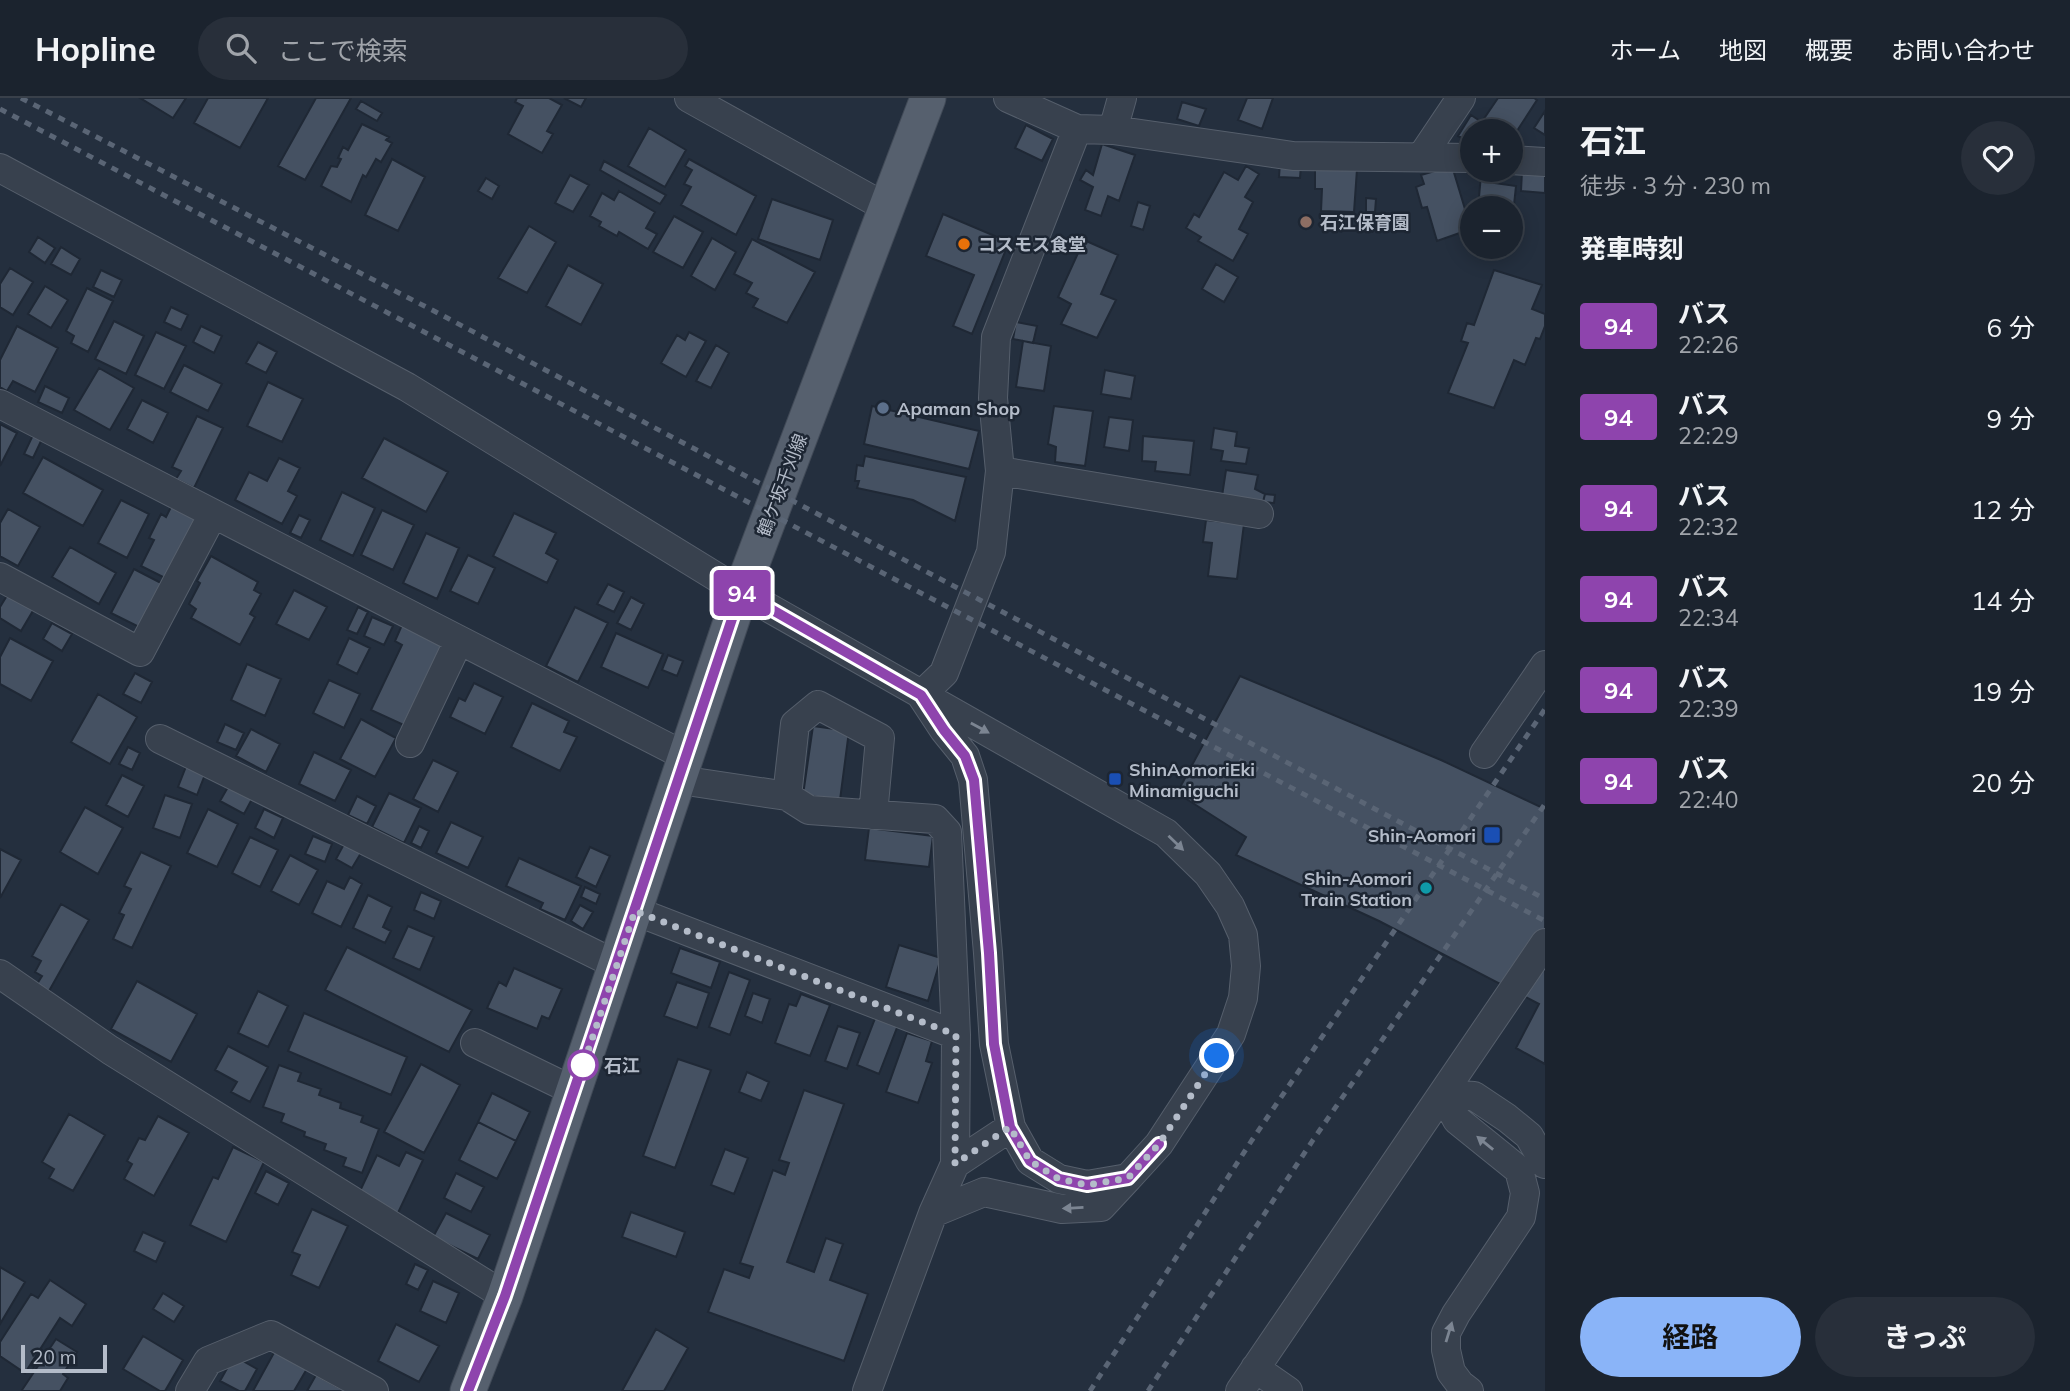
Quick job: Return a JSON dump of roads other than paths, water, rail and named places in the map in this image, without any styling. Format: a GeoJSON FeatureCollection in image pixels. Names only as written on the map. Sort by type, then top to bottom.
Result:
{"type":"FeatureCollection","features":[{"type":"Feature","properties":{"kind":"main road","name":"鶴ケ坂千刈線"},"geometry":{"type":"LineString","coordinates":[[468,1391],[505,1296],[741,592],[928,98]]}},
{"type":"Feature","properties":{"kind":"street"},"geometry":{"type":"LineString","coordinates":[[689,98],[887,208]]}},
{"type":"Feature","properties":{"kind":"street"},"geometry":{"type":"LineString","coordinates":[[1008,98],[1077,129],[1113,131],[1293,156],[1460,158]]}},
{"type":"Feature","properties":{"kind":"street"},"geometry":{"type":"LineString","coordinates":[[1113,131],[1122,98]]}},
{"type":"Feature","properties":{"kind":"street"},"geometry":{"type":"LineString","coordinates":[[1422,156],[1461,98]]}},
{"type":"Feature","properties":{"kind":"street"},"geometry":{"type":"LineString","coordinates":[[921,695],[944,673],[991,552],[1000,471],[993,398],[996,337],[1077,129]]}},
{"type":"Feature","properties":{"kind":"street"},"geometry":{"type":"LineString","coordinates":[[1523,161],[1545,162]]}},
{"type":"Feature","properties":{"kind":"street"},"geometry":{"type":"LineString","coordinates":[[0,168],[407,387],[741,592],[1166,833],[1208,874],[1230,906],[1243,935],[1246,966],[1242,998],[1231,1034],[1159,1144],[1101,1207],[1062,1209],[984,1192],[933,1213]]}},
{"type":"Feature","properties":{"kind":"street"},"geometry":{"type":"LineString","coordinates":[[0,404],[459,640],[683,768],[787,796],[809,810],[935,819],[947,832],[956,1035],[955,1164],[933,1213],[867,1391]]}},
{"type":"Feature","properties":{"kind":"street"},"geometry":{"type":"LineString","coordinates":[[1000,471],[1259,514]]}},
{"type":"Feature","properties":{"kind":"street"},"geometry":{"type":"LineString","coordinates":[[0,577],[140,652],[213,514]]}},
{"type":"Feature","properties":{"kind":"street"},"geometry":{"type":"LineString","coordinates":[[410,743],[459,640]]}},
{"type":"Feature","properties":{"kind":"street"},"geometry":{"type":"LineString","coordinates":[[1483,754],[1545,665]]}},
{"type":"Feature","properties":{"kind":"street"},"geometry":{"type":"LineString","coordinates":[[921,695],[965,756],[974,780],[994,1044],[1010,1127],[1030,1161],[1059,1179],[1087,1185],[1128,1178]]}},
{"type":"Feature","properties":{"kind":"street"},"geometry":{"type":"LineString","coordinates":[[787,796],[795,724],[818,705],[880,738],[873,814]]}},
{"type":"Feature","properties":{"kind":"street"},"geometry":{"type":"LineString","coordinates":[[160,739],[617,965]]}},
{"type":"Feature","properties":{"kind":"street"},"geometry":{"type":"LineString","coordinates":[[635,911],[956,1035]]}},
{"type":"Feature","properties":{"kind":"street"},"geometry":{"type":"LineString","coordinates":[[1288,1391],[1247,1380],[1545,943]]}},
{"type":"Feature","properties":{"kind":"street"},"geometry":{"type":"LineString","coordinates":[[0,974],[110,1050],[505,1296]]}},
{"type":"Feature","properties":{"kind":"street"},"geometry":{"type":"LineString","coordinates":[[475,1044],[574,1091]]}},
{"type":"Feature","properties":{"kind":"street"},"geometry":{"type":"LineString","coordinates":[[1443,1094],[1474,1096],[1507,1118],[1529,1136],[1545,1164]]}},
{"type":"Feature","properties":{"kind":"street"},"geometry":{"type":"LineString","coordinates":[[1443,1094],[1457,1120],[1519,1170],[1525,1193],[1521,1217],[1446,1333],[1446,1350],[1451,1372],[1469,1391]]}},
{"type":"Feature","properties":{"kind":"street"},"geometry":{"type":"LineString","coordinates":[[955,1164],[1010,1127]]}},
{"type":"Feature","properties":{"kind":"street"},"geometry":{"type":"LineString","coordinates":[[190,1391],[208,1361],[271,1335],[374,1391]]}},
{"type":"Feature","properties":{"kind":"railway"},"geometry":{"type":"LineString","coordinates":[[21,98],[434,311],[1545,899]]}},
{"type":"Feature","properties":{"kind":"railway"},"geometry":{"type":"LineString","coordinates":[[0,109],[1545,921]]}},
{"type":"Feature","properties":{"kind":"railway"},"geometry":{"type":"LineString","coordinates":[[1090,1391],[1252,1140],[1545,709]]}},
{"type":"Feature","properties":{"kind":"railway"},"geometry":{"type":"LineString","coordinates":[[1148,1391],[1313,1140],[1545,804]]}},
{"type":"Feature","properties":{"kind":"place","name":"石江保育園"},"geometry":{"type":"Point","coordinates":[1306,222]}},
{"type":"Feature","properties":{"kind":"place","name":"コスモス食堂"},"geometry":{"type":"Point","coordinates":[964,244]}},
{"type":"Feature","properties":{"kind":"place","name":"Apaman Shop"},"geometry":{"type":"Point","coordinates":[883,408]}},
{"type":"Feature","properties":{"kind":"place","name":"ShinAomoriEki Minamiguchi"},"geometry":{"type":"Point","coordinates":[1115,779]}},
{"type":"Feature","properties":{"kind":"place","name":"Shin-Aomori"},"geometry":{"type":"Point","coordinates":[1492,835]}},
{"type":"Feature","properties":{"kind":"place","name":"Shin-Aomori Train Station"},"geometry":{"type":"Point","coordinates":[1426,888]}},
{"type":"Feature","properties":{"kind":"place","name":"石江"},"geometry":{"type":"Point","coordinates":[583,1065]}}]}
